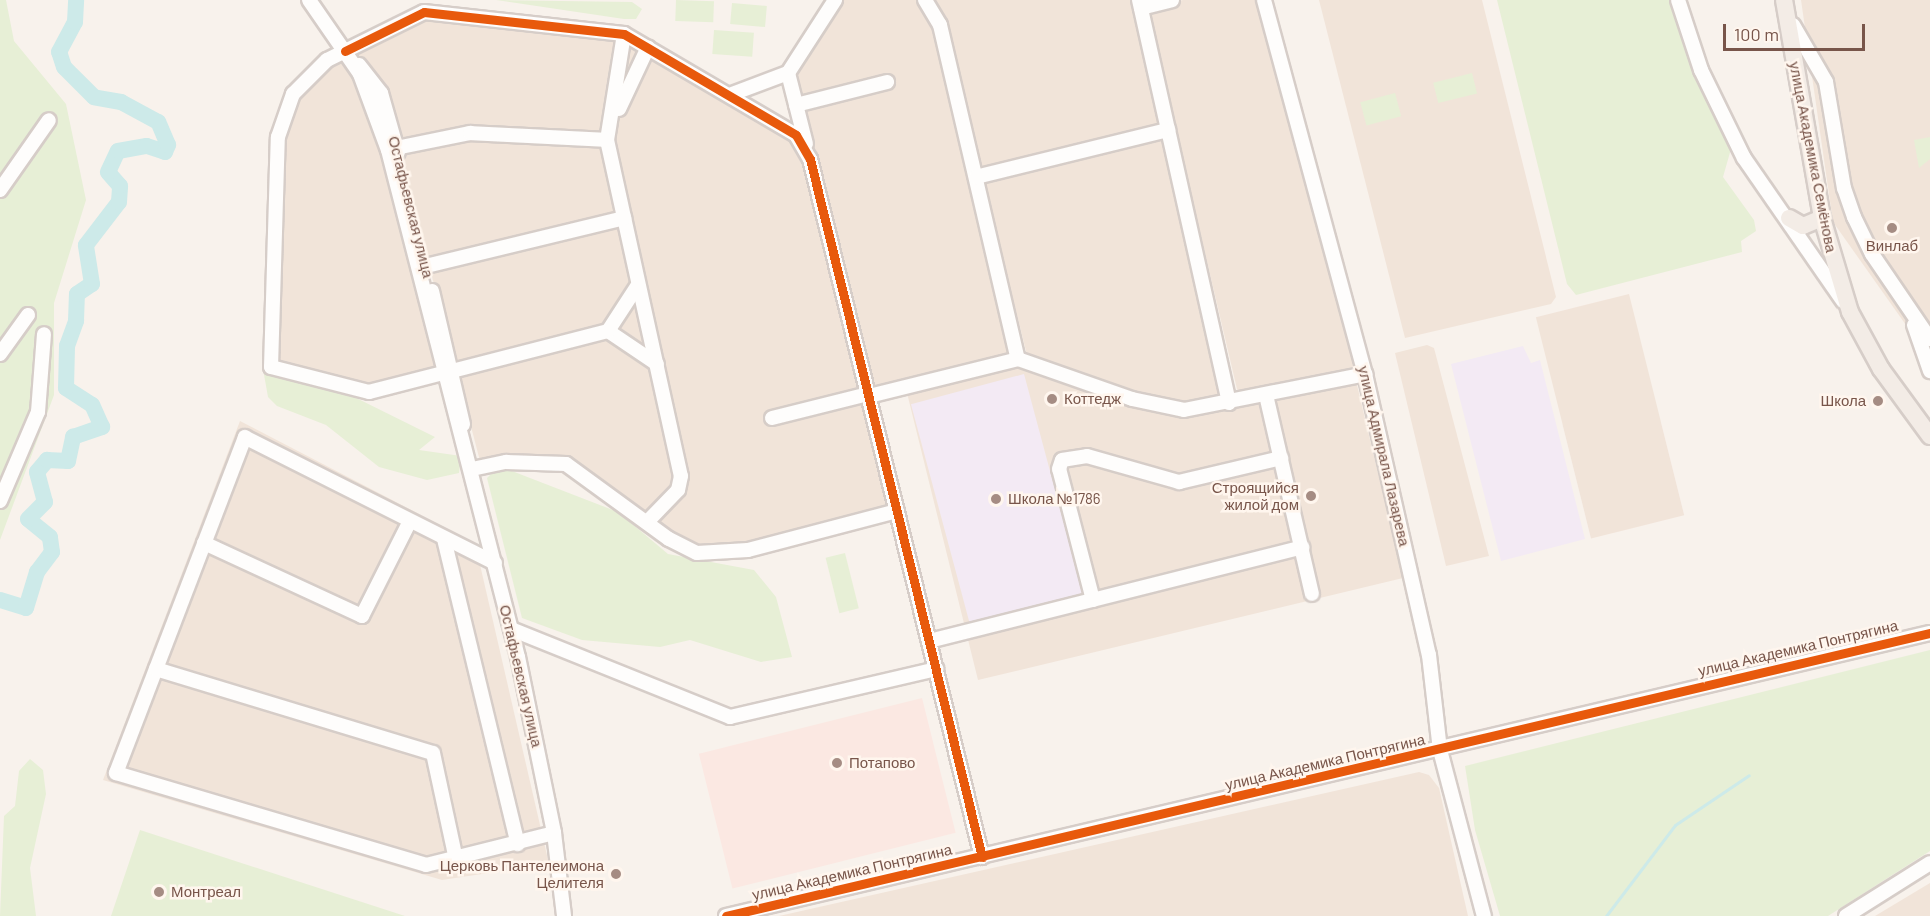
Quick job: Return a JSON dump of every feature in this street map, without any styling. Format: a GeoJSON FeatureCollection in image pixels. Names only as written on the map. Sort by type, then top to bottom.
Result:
{"type":"FeatureCollection","features":[{"type":"Feature","properties":{"kind":"main road","name":"улица Академика Семёнова"},"geometry":{"type":"LineString","coordinates":[[1784,0],[1822,218],[1850,312],[1881,369],[1930,436]]}},
{"type":"Feature","properties":{"kind":"main road"},"geometry":{"type":"LineString","coordinates":[[1789,218],[1803,226],[1822,218]]}},
{"type":"Feature","properties":{"kind":"street","name":"Остафьевская улица"},"geometry":{"type":"LineString","coordinates":[[309,0],[348,55],[374,80],[396,148],[426,266],[447,372]]}},
{"type":"Feature","properties":{"kind":"street"},"geometry":{"type":"LineString","coordinates":[[732,94],[788,73],[835,0]]}},
{"type":"Feature","properties":{"kind":"street"},"geometry":{"type":"LineString","coordinates":[[925,0],[940,25],[1018,359]]}},
{"type":"Feature","properties":{"kind":"street"},"geometry":{"type":"LineString","coordinates":[[1172,0],[1140,4],[1229,403]]}},
{"type":"Feature","properties":{"kind":"street","name":"улица Адмирала Лазарева"},"geometry":{"type":"LineString","coordinates":[[1264,0],[1365,374],[1429,655],[1440,750],[1484,916]]}},
{"type":"Feature","properties":{"kind":"street","name":"улица Академика Семёнова"},"geometry":{"type":"LineString","coordinates":[[1678,0],[1725,122],[1758,181],[1789,218],[1850,312]]}},
{"type":"Feature","properties":{"kind":"street"},"geometry":{"type":"LineString","coordinates":[[1784,0],[1804,51],[1826,82],[1849,204],[1872,254],[1930,339]]}},
{"type":"Feature","properties":{"kind":"street"},"geometry":{"type":"LineString","coordinates":[[638,285],[608,331],[369,392],[271,368],[278,137],[293,94],[327,60],[348,55],[424,12],[624,34],[732,94],[796,135],[810,159]]}},
{"type":"Feature","properties":{"kind":"street"},"geometry":{"type":"LineString","coordinates":[[624,34],[612,121],[607,140],[681,477],[678,490],[648,522]]}},
{"type":"Feature","properties":{"kind":"street"},"geometry":{"type":"LineString","coordinates":[[612,121],[648,47]]}},
{"type":"Feature","properties":{"kind":"street","name":"Остафьевская улица"},"geometry":{"type":"LineString","coordinates":[[348,55],[388,150],[472,469],[511,629],[554,833],[564,916]]}},
{"type":"Feature","properties":{"kind":"street"},"geometry":{"type":"LineString","coordinates":[[788,73],[982,857]]}},
{"type":"Feature","properties":{"kind":"street"},"geometry":{"type":"LineString","coordinates":[[796,105],[887,82]]}},
{"type":"Feature","properties":{"kind":"street"},"geometry":{"type":"LineString","coordinates":[[0,190],[49,120]]}},
{"type":"Feature","properties":{"kind":"street"},"geometry":{"type":"LineString","coordinates":[[976,177],[1168,130]]}},
{"type":"Feature","properties":{"kind":"street"},"geometry":{"type":"LineString","coordinates":[[396,148],[470,133],[607,140]]}},
{"type":"Feature","properties":{"kind":"street"},"geometry":{"type":"LineString","coordinates":[[426,266],[624,218]]}},
{"type":"Feature","properties":{"kind":"street"},"geometry":{"type":"LineString","coordinates":[[1909,308],[1930,371]]}},
{"type":"Feature","properties":{"kind":"street"},"geometry":{"type":"LineString","coordinates":[[0,354],[28,315]]}},
{"type":"Feature","properties":{"kind":"street"},"geometry":{"type":"LineString","coordinates":[[608,331],[657,364]]}},
{"type":"Feature","properties":{"kind":"street"},"geometry":{"type":"LineString","coordinates":[[0,501],[38,412],[44,334]]}},
{"type":"Feature","properties":{"kind":"street"},"geometry":{"type":"LineString","coordinates":[[771,418],[1018,359],[1132,399],[1184,410],[1229,403],[1365,374]]}},
{"type":"Feature","properties":{"kind":"street"},"geometry":{"type":"LineString","coordinates":[[1266,395],[1312,594]]}},
{"type":"Feature","properties":{"kind":"street"},"geometry":{"type":"LineString","coordinates":[[495,564],[245,436],[116,773],[416,863],[456,859],[554,833]]}},
{"type":"Feature","properties":{"kind":"street"},"geometry":{"type":"LineString","coordinates":[[1093,600],[1059,469],[1062,460],[1087,456],[1179,482],[1281,458]]}},
{"type":"Feature","properties":{"kind":"street"},"geometry":{"type":"LineString","coordinates":[[472,469],[506,462],[566,464],[648,522],[697,553],[728,554],[897,511]]}},
{"type":"Feature","properties":{"kind":"street"},"geometry":{"type":"LineString","coordinates":[[204,543],[362,616],[410,521]]}},
{"type":"Feature","properties":{"kind":"street"},"geometry":{"type":"LineString","coordinates":[[444,538],[518,844]]}},
{"type":"Feature","properties":{"kind":"street"},"geometry":{"type":"LineString","coordinates":[[929,641],[1302,547]]}},
{"type":"Feature","properties":{"kind":"street"},"geometry":{"type":"LineString","coordinates":[[511,629],[730,717],[936,669]]}},
{"type":"Feature","properties":{"kind":"street","name":"улица Академика Понтрягина"},"geometry":{"type":"LineString","coordinates":[[726,916],[1930,633]]}},
{"type":"Feature","properties":{"kind":"street"},"geometry":{"type":"LineString","coordinates":[[156,669],[433,753],[456,859]]}},
{"type":"Feature","properties":{"kind":"street"},"geometry":{"type":"LineString","coordinates":[[1846,916],[1930,863]]}},
{"type":"Feature","properties":{"kind":"shaded area"},"geometry":{"type":"Polygon","coordinates":[[[838,0],[917,0],[924,7],[943,54],[1013,354],[872,387],[792,74],[838,0]]]}},
{"type":"Feature","properties":{"kind":"shaded area"},"geometry":{"type":"Polygon","coordinates":[[[927,0],[1136,0],[1162,126],[981,167],[927,0]]]}},
{"type":"Feature","properties":{"kind":"shaded area"},"geometry":{"type":"Polygon","coordinates":[[[1183,0],[1262,0],[1355,358],[1354,372],[1244,396],[1237,389],[1149,15],[1154,7],[1183,0]]]}},
{"type":"Feature","properties":{"kind":"shaded area"},"geometry":{"type":"Polygon","coordinates":[[[1319,0],[1482,0],[1556,297],[1551,304],[1405,338],[1319,0]]]}},
{"type":"Feature","properties":{"kind":"shaded area"},"geometry":{"type":"Polygon","coordinates":[[[1801,0],[1930,0],[1930,359],[1833,222],[1801,0]]]}},
{"type":"Feature","properties":{"kind":"shaded area"},"geometry":{"type":"Polygon","coordinates":[[[421,15],[631,43],[788,134],[807,171],[888,508],[738,546],[702,545],[675,536],[572,464],[480,461],[390,115],[357,51],[421,15]]]}},
{"type":"Feature","properties":{"kind":"shaded area"},"geometry":{"type":"Polygon","coordinates":[[[337,51],[354,71],[379,135],[437,367],[364,385],[275,368],[280,136],[295,96],[337,51]]]}},
{"type":"Feature","properties":{"kind":"shaded area"},"geometry":{"type":"Polygon","coordinates":[[[1163,134],[1227,398],[1199,406],[1154,401],[1027,355],[983,179],[1163,134]]]}},
{"type":"Feature","properties":{"kind":"shaded area"},"geometry":{"type":"Polygon","coordinates":[[[1629,294],[1684,515],[1591,538],[1536,317],[1629,294]]]}},
{"type":"Feature","properties":{"kind":"shaded area"},"geometry":{"type":"Polygon","coordinates":[[[1427,345],[1434,348],[1489,556],[1446,566],[1395,353],[1427,345]]]}},
{"type":"Feature","properties":{"kind":"shaded area"},"geometry":{"type":"Polygon","coordinates":[[[1523,346],[1531,363],[1540,360],[1585,539],[1501,561],[1451,364],[1523,346]]]}},
{"type":"Feature","properties":{"kind":"shaded area"},"geometry":{"type":"Polygon","coordinates":[[[1018,366],[1192,414],[1357,385],[1403,578],[978,680],[907,393],[1018,366]]]}},
{"type":"Feature","properties":{"kind":"shaded area","name":"Школа №1786"},"geometry":{"type":"Polygon","coordinates":[[[1024,374],[1083,594],[970,625],[911,404],[1024,374]]]}},
{"type":"Feature","properties":{"kind":"shaded area"},"geometry":{"type":"Polygon","coordinates":[[[240,421],[475,543],[549,864],[442,880],[103,780],[240,421]]]}},
{"type":"Feature","properties":{"kind":"shaded area"},"geometry":{"type":"Polygon","coordinates":[[[922,698],[956,833],[732,889],[699,754],[922,698]]]}},
{"type":"Feature","properties":{"kind":"shaded area"},"geometry":{"type":"Polygon","coordinates":[[[1419,772],[1429,775],[1439,788],[1468,916],[779,916],[1419,772]]]}},
{"type":"Feature","properties":{"kind":"shaded area"},"geometry":{"type":"Polygon","coordinates":[[[1930,883],[1930,916],[1875,916],[1930,883]]]}},
{"type":"Feature","properties":{"kind":"green space"},"geometry":{"type":"Polygon","coordinates":[[[0,0],[6,0],[14,41],[66,104],[86,200],[54,303],[54,395],[0,540],[0,0]]]}},
{"type":"Feature","properties":{"kind":"green space"},"geometry":{"type":"Polygon","coordinates":[[[496,0],[632,2],[642,9],[636,19],[624,19],[496,0]]]}},
{"type":"Feature","properties":{"kind":"green space"},"geometry":{"type":"Polygon","coordinates":[[[676,0],[714,1],[713,22],[675,21],[676,0]]]}},
{"type":"Feature","properties":{"kind":"green space"},"geometry":{"type":"Polygon","coordinates":[[[1497,0],[1672,0],[1695,69],[1731,149],[1723,177],[1754,220],[1756,231],[1741,241],[1742,252],[1576,295],[1567,284],[1497,0]]]}},
{"type":"Feature","properties":{"kind":"green space"},"geometry":{"type":"Polygon","coordinates":[[[732,3],[767,6],[765,27],[730,24],[732,3]]]}},
{"type":"Feature","properties":{"kind":"green space"},"geometry":{"type":"Polygon","coordinates":[[[714,30],[754,33],[752,57],[712,54],[714,30]]]}},
{"type":"Feature","properties":{"kind":"green space"},"geometry":{"type":"Polygon","coordinates":[[[1472,73],[1477,93],[1438,103],[1433,83],[1472,73]]]}},
{"type":"Feature","properties":{"kind":"green space"},"geometry":{"type":"Polygon","coordinates":[[[1395,93],[1401,116],[1366,125],[1360,102],[1395,93]]]}},
{"type":"Feature","properties":{"kind":"green space"},"geometry":{"type":"Polygon","coordinates":[[[1930,137],[1930,159],[1919,168],[1914,140],[1930,137]]]}},
{"type":"Feature","properties":{"kind":"green space"},"geometry":{"type":"Polygon","coordinates":[[[263,369],[328,384],[435,437],[419,450],[461,456],[459,473],[427,480],[379,467],[326,425],[277,406],[268,397],[263,369]]]}},
{"type":"Feature","properties":{"kind":"green space"},"geometry":{"type":"Polygon","coordinates":[[[499,466],[618,512],[668,554],[754,570],[776,597],[792,657],[761,662],[690,640],[660,647],[582,640],[522,618],[487,478],[499,466]]]}},
{"type":"Feature","properties":{"kind":"green space"},"geometry":{"type":"Polygon","coordinates":[[[845,553],[859,608],[839,613],[826,558],[845,553]]]}},
{"type":"Feature","properties":{"kind":"green space"},"geometry":{"type":"Polygon","coordinates":[[[1930,650],[1930,851],[1828,916],[1500,916],[1475,830],[1465,766],[1930,650]]]}},
{"type":"Feature","properties":{"kind":"green space"},"geometry":{"type":"Polygon","coordinates":[[[30,759],[43,770],[46,794],[30,868],[36,916],[0,916],[4,816],[15,806],[19,771],[30,759]]]}},
{"type":"Feature","properties":{"kind":"green space"},"geometry":{"type":"Polygon","coordinates":[[[140,830],[405,916],[111,916],[140,830]]]}},
{"type":"Feature","properties":{"kind":"waterway"},"geometry":{"type":"LineString","coordinates":[[0,600],[26,608],[37,572],[52,552],[50,537],[28,519],[45,502],[37,472],[47,460],[68,461],[73,437],[102,427],[92,405],[66,388],[67,346],[76,321],[77,294],[92,284],[86,245],[119,202],[120,186],[108,172],[118,151],[147,146],[165,152],[168,145],[158,122],[121,102],[94,97],[64,67],[59,52],[75,22],[76,0]]}},
{"type":"Feature","properties":{"kind":"waterway"},"geometry":{"type":"LineString","coordinates":[[1606,916],[1675,825],[1749,775]]}},
{"type":"Feature","properties":{"kind":"cycle path"},"geometry":{"type":"LineString","coordinates":[[345,51],[424,12],[624,34],[796,135],[810,159],[982,857]]}},
{"type":"Feature","properties":{"kind":"cycle path"},"geometry":{"type":"LineString","coordinates":[[726,916],[1930,633]]}},
{"type":"Feature","properties":{"kind":"place","name":"Винлаб"},"geometry":{"type":"Point","coordinates":[1892,228]}},
{"type":"Feature","properties":{"kind":"place","name":"Коттедж"},"geometry":{"type":"Point","coordinates":[1052,399]}},
{"type":"Feature","properties":{"kind":"place","name":"Школа"},"geometry":{"type":"Point","coordinates":[1878,401]}},
{"type":"Feature","properties":{"kind":"place","name":"Строящийся жилой дом"},"geometry":{"type":"Point","coordinates":[1311,496]}},
{"type":"Feature","properties":{"kind":"place","name":"Школа №1786"},"geometry":{"type":"Point","coordinates":[996,499]}},
{"type":"Feature","properties":{"kind":"place","name":"Потапово"},"geometry":{"type":"Point","coordinates":[837,763]}},
{"type":"Feature","properties":{"kind":"place","name":"Церковь Пантелеимона Целителя"},"geometry":{"type":"Point","coordinates":[616,874]}},
{"type":"Feature","properties":{"kind":"place","name":"Монтреал"},"geometry":{"type":"Point","coordinates":[159,892]}}]}
